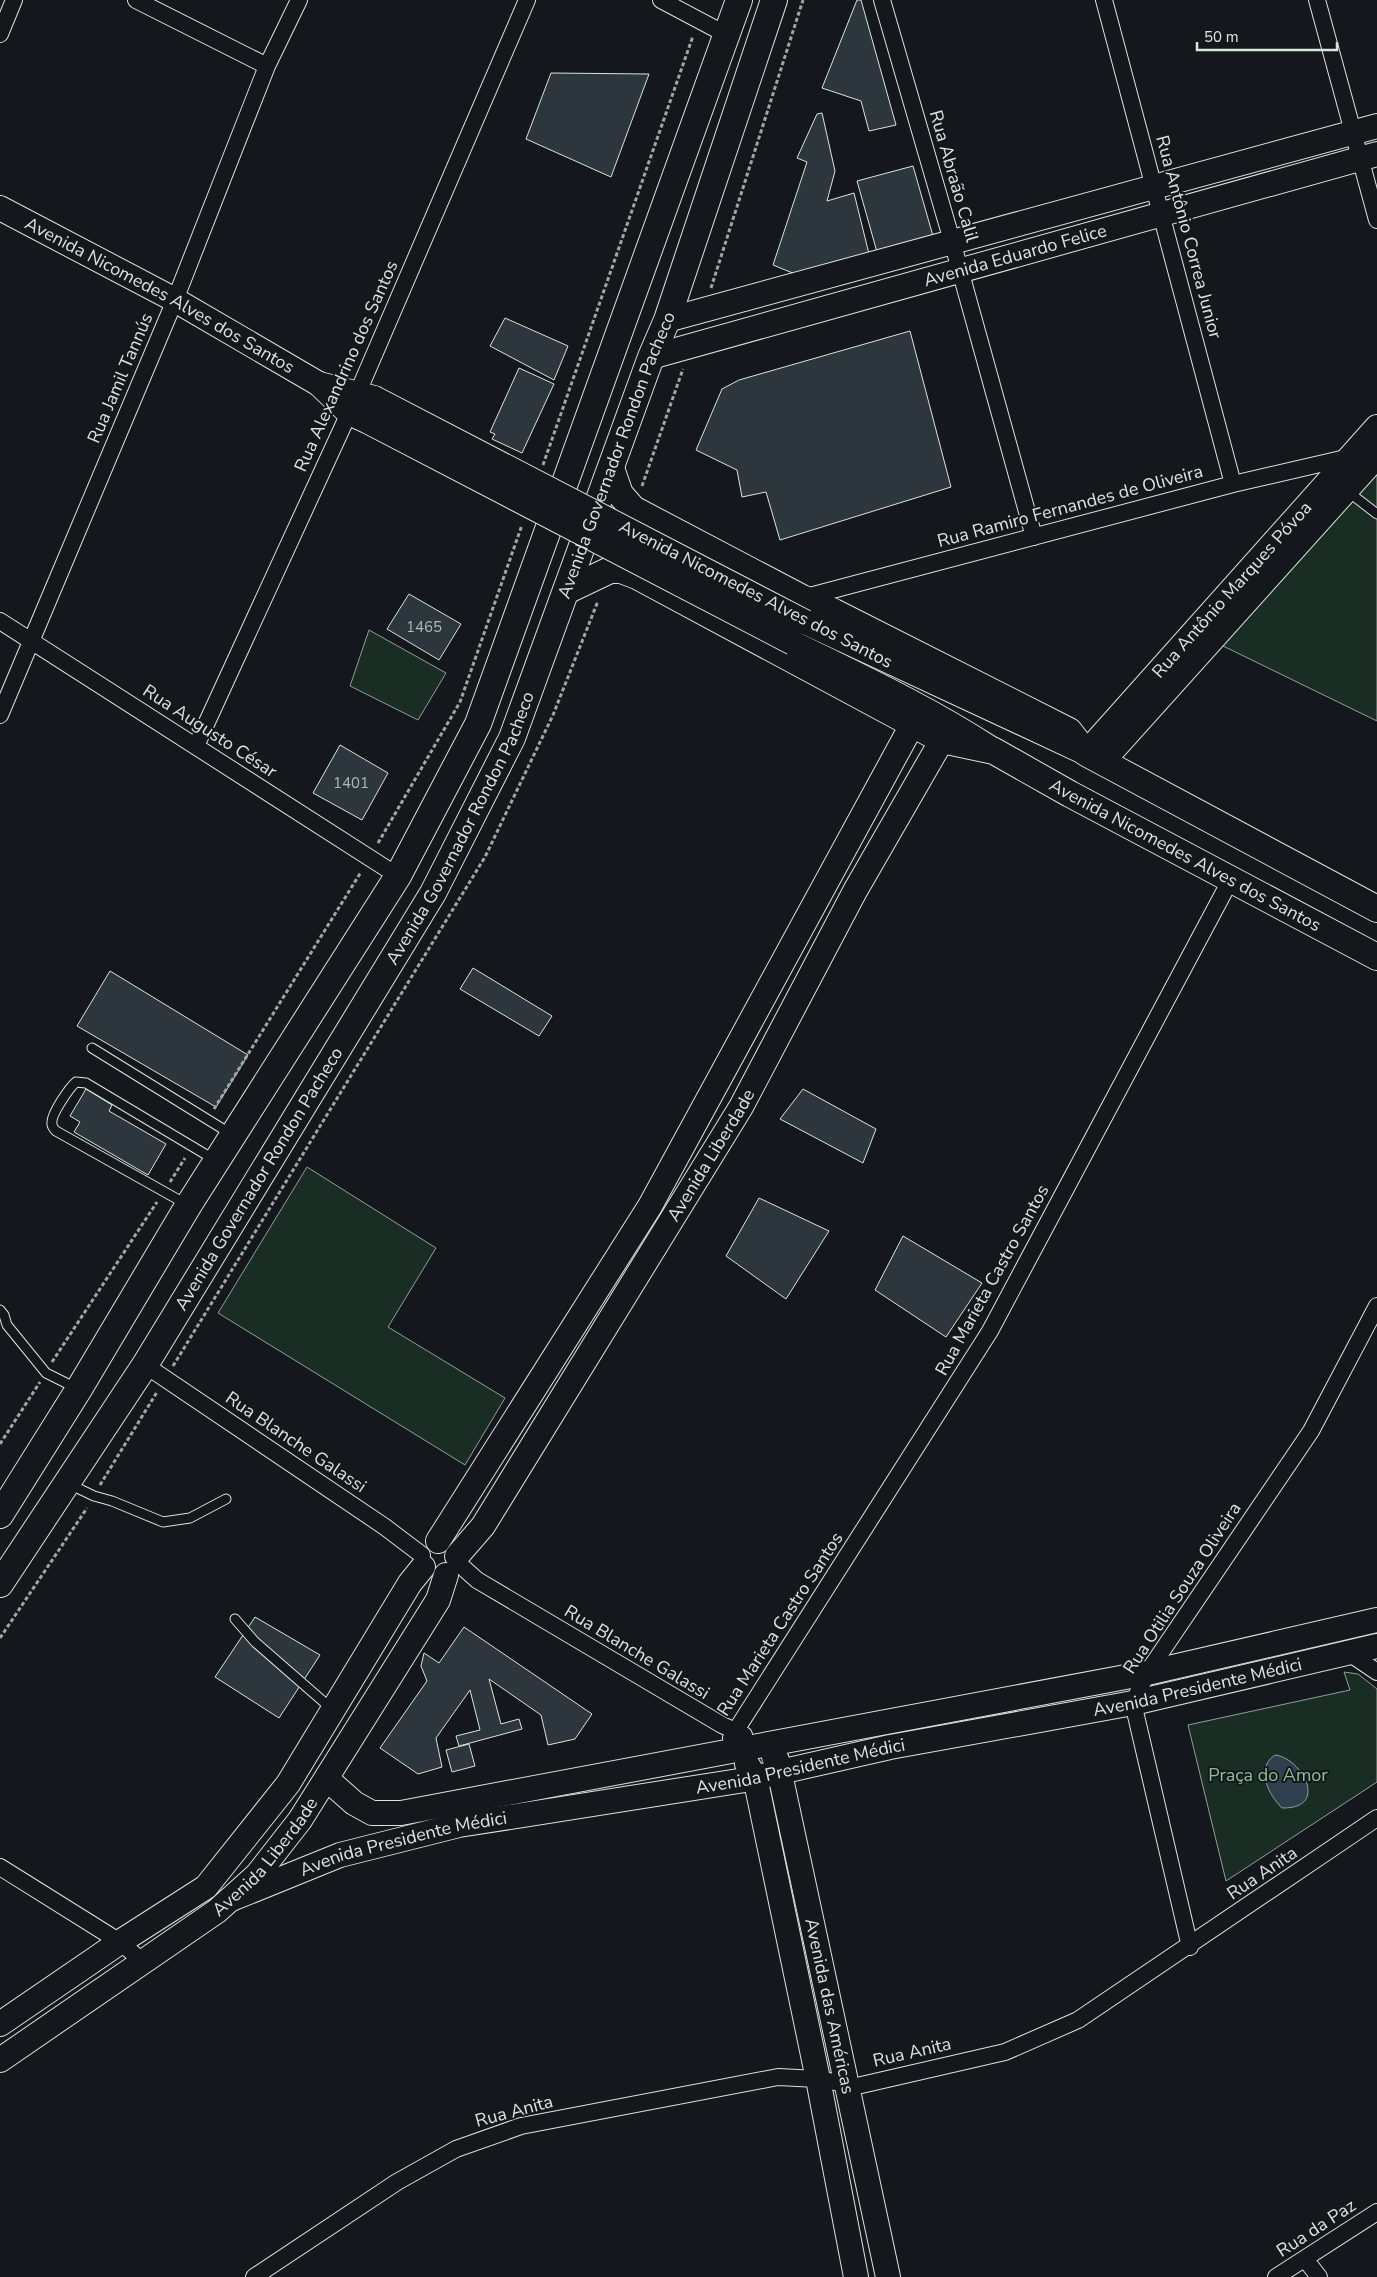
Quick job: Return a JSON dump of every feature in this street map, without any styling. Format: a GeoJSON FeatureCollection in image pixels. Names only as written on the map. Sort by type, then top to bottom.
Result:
{"type":"FeatureCollection","features":[{"type":"Feature","properties":{"kind":"main road","name":"Avenida Governador Rondon Pacheco"},"geometry":{"type":"LineString","coordinates":[[0,1516],[79,1389],[188,1206],[398,876],[478,724],[739,0]]}},
{"type":"Feature","properties":{"kind":"main road","name":"Avenida Governador Rondon Pacheco"},"geometry":{"type":"LineString","coordinates":[[0,1584],[145,1365],[433,894],[512,738],[651,358],[667,320],[774,0]]}},
{"type":"Feature","properties":{"kind":"main road","name":"Avenida Eduardo Felice"},"geometry":{"type":"LineString","coordinates":[[667,320],[1377,126]]}},
{"type":"Feature","properties":{"kind":"main road","name":"Avenida Eduardo Felice"},"geometry":{"type":"LineString","coordinates":[[651,358],[1369,156]]}},
{"type":"Feature","properties":{"kind":"main road","name":"Avenida Nicomedes Alves dos Santos"},"geometry":{"type":"LineString","coordinates":[[0,208],[174,300],[319,384],[793,643],[957,726],[994,751],[1070,794],[1377,957]]}},
{"type":"Feature","properties":{"kind":"main road"},"geometry":{"type":"LineString","coordinates":[[800,283],[809,313]]}},
{"type":"Feature","properties":{"kind":"main road","name":"Avenida Nicomedes Alves dos Santos"},"geometry":{"type":"LineString","coordinates":[[361,406],[803,610],[843,616],[1069,731],[1094,758],[1377,909]]}},
{"type":"Feature","properties":{"kind":"main road","name":"Rua Antônio Marques Póvoa"},"geometry":{"type":"LineString","coordinates":[[1094,758],[1377,427]]}},
{"type":"Feature","properties":{"kind":"main road","name":"Rua Antônio Marques Póvoa"},"geometry":{"type":"LineString","coordinates":[[1094,758],[1377,456]]}},
{"type":"Feature","properties":{"kind":"main road"},"geometry":{"type":"LineString","coordinates":[[1346,490],[1344,478],[1350,466],[1350,457]]}},
{"type":"Feature","properties":{"kind":"main road","name":"Avenida Nicomedes Alves dos Santos"},"geometry":{"type":"LineString","coordinates":[[611,468],[620,494],[633,509],[701,545],[803,610]]}},
{"type":"Feature","properties":{"kind":"main road"},"geometry":{"type":"LineString","coordinates":[[672,594],[662,570],[663,556],[675,546],[686,543],[701,545]]}},
{"type":"Feature","properties":{"kind":"main road","name":"Avenida Nicomedes Alves dos Santos"},"geometry":{"type":"LineString","coordinates":[[566,591],[610,570],[621,570],[672,594],[942,740],[994,751]]}},
{"type":"Feature","properties":{"kind":"main road","name":"Avenida Liberdade"},"geometry":{"type":"LineString","coordinates":[[0,2024],[206,1886],[288,1784],[428,1552],[650,1206],[912,724]]}},
{"type":"Feature","properties":{"kind":"main road","name":"Avenida Liberdade"},"geometry":{"type":"LineString","coordinates":[[0,2060],[217,1911],[257,1876],[300,1820],[438,1600],[453,1566],[494,1509],[742,1107],[855,891],[942,740]]}},
{"type":"Feature","properties":{"kind":"main road"},"geometry":{"type":"LineString","coordinates":[[744,1034],[772,1048]]}},
{"type":"Feature","properties":{"kind":"main road"},"geometry":{"type":"LineString","coordinates":[[451,1546],[453,1566],[436,1577],[431,1575],[428,1552],[451,1546]]}},
{"type":"Feature","properties":{"kind":"main road","name":"Avenida Presidente Médici"},"geometry":{"type":"LineString","coordinates":[[327,1779],[354,1803],[372,1814],[401,1813],[737,1738],[1147,1673],[1377,1620]]}},
{"type":"Feature","properties":{"kind":"main road","name":"Avenida Presidente Médici"},"geometry":{"type":"LineString","coordinates":[[229,1900],[340,1855],[459,1825],[755,1777],[890,1747],[1133,1703],[1377,1646]]}},
{"type":"Feature","properties":{"kind":"main road","name":"Avenida das Américas"},"geometry":{"type":"LineString","coordinates":[[737,1738],[777,1760],[888,2277]]}},
{"type":"Feature","properties":{"kind":"main road","name":"Avenida das Américas"},"geometry":{"type":"LineString","coordinates":[[737,1738],[755,1777],[818,2079],[856,2277]]}},
{"type":"Feature","properties":{"kind":"street"},"geometry":{"type":"LineString","coordinates":[[0,34],[14,0]]}},
{"type":"Feature","properties":{"kind":"street"},"geometry":{"type":"LineString","coordinates":[[136,0],[267,66]]}},
{"type":"Feature","properties":{"kind":"street","name":"Rua Jamil Tannús"},"geometry":{"type":"LineString","coordinates":[[0,715],[174,300],[267,66],[299,0]]}},
{"type":"Feature","properties":{"kind":"street","name":"Rua Alexandrino dos Santos"},"geometry":{"type":"LineString","coordinates":[[196,746],[361,406],[527,0]]}},
{"type":"Feature","properties":{"kind":"street"},"geometry":{"type":"LineString","coordinates":[[661,0],[727,35]]}},
{"type":"Feature","properties":{"kind":"street","name":"Rua Abraão Calil"},"geometry":{"type":"LineString","coordinates":[[882,0],[952,241],[1034,537]]}},
{"type":"Feature","properties":{"kind":"street","name":"Rua Antônio Correa Junior"},"geometry":{"type":"LineString","coordinates":[[1104,0],[1233,484]]}},
{"type":"Feature","properties":{"kind":"street"},"geometry":{"type":"LineString","coordinates":[[1317,0],[1354,132],[1369,156],[1377,220]]}},
{"type":"Feature","properties":{"kind":"street","name":"Rua Ramiro Fernandes de Oliveira"},"geometry":{"type":"LineString","coordinates":[[803,610],[1034,537],[1233,484],[1350,457]]}},
{"type":"Feature","properties":{"kind":"street","name":"Rua Augusto César"},"geometry":{"type":"LineString","coordinates":[[0,621],[398,876]]}},
{"type":"Feature","properties":{"kind":"street","name":"Rua Marieta Castro Santos"},"geometry":{"type":"LineString","coordinates":[[737,1738],[990,1331],[1231,879]]}},
{"type":"Feature","properties":{"kind":"street","name":"Rua Otilia Souza Oliveira"},"geometry":{"type":"LineString","coordinates":[[1190,1946],[1133,1703],[1147,1673],[1311,1431],[1377,1306]]}},
{"type":"Feature","properties":{"kind":"street","name":"Rua Blanche Galassi"},"geometry":{"type":"LineString","coordinates":[[145,1365],[385,1527],[428,1552]]}},
{"type":"Feature","properties":{"kind":"street","name":"Rua Blanche Galassi"},"geometry":{"type":"LineString","coordinates":[[453,1566],[737,1738]]}},
{"type":"Feature","properties":{"kind":"street"},"geometry":{"type":"LineString","coordinates":[[1348,1652],[1377,1672]]}},
{"type":"Feature","properties":{"kind":"street","name":"Rua Anita"},"geometry":{"type":"LineString","coordinates":[[254,2277],[397,2182],[456,2150],[521,2126],[778,2077],[818,2079],[857,2086],[1006,2052],[1078,2020],[1377,1818]]}},
{"type":"Feature","properties":{"kind":"street"},"geometry":{"type":"LineString","coordinates":[[0,1867],[120,1942],[143,1962]]}},
{"type":"Feature","properties":{"kind":"street","name":"Rua da Paz"},"geometry":{"type":"LineString","coordinates":[[1276,2277],[1377,2212]]}},
{"type":"Feature","properties":{"kind":"street"},"geometry":{"type":"LineString","coordinates":[[1305,2259],[1319,2277]]}},
{"type":"Feature","properties":{"kind":"lane"},"geometry":{"type":"LineString","coordinates":[[1346,490],[1377,514]]}},
{"type":"Feature","properties":{"kind":"lane"},"geometry":{"type":"LineString","coordinates":[[92,1048],[233,1135]]}},
{"type":"Feature","properties":{"kind":"lane"},"geometry":{"type":"LineString","coordinates":[[188,1206],[56,1131],[52,1124],[52,1117],[70,1087],[76,1082],[86,1083],[217,1161]]}},
{"type":"Feature","properties":{"kind":"lane"},"geometry":{"type":"LineString","coordinates":[[0,1310],[4,1315],[7,1325],[46,1373],[79,1389]]}},
{"type":"Feature","properties":{"kind":"lane"},"geometry":{"type":"LineString","coordinates":[[66,1483],[94,1496],[112,1500],[163,1522],[190,1518],[226,1499]]}},
{"type":"Feature","properties":{"kind":"lane"},"geometry":{"type":"LineString","coordinates":[[235,1619],[255,1642],[333,1710]]}},
{"type":"Feature","properties":{"kind":"path"},"geometry":{"type":"LineString","coordinates":[[540,473],[698,20]]}},
{"type":"Feature","properties":{"kind":"path"},"geometry":{"type":"LineString","coordinates":[[208,1119],[370,858],[460,702],[524,518]]}},
{"type":"Feature","properties":{"kind":"path"},"geometry":{"type":"LineString","coordinates":[[0,1444],[192,1146]]}},
{"type":"Feature","properties":{"kind":"green space"},"geometry":{"type":"Polygon","coordinates":[[[1377,471],[1377,721],[1221,645],[1377,471]]]}},
{"type":"Feature","properties":{"kind":"green space"},"geometry":{"type":"Polygon","coordinates":[[[369,630],[446,673],[418,720],[350,686],[369,630]]]}},
{"type":"Feature","properties":{"kind":"green space"},"geometry":{"type":"Polygon","coordinates":[[[307,1167],[436,1248],[388,1327],[505,1398],[465,1465],[218,1313],[307,1167]]]}},
{"type":"Feature","properties":{"kind":"green space","name":"Praça do Amor"},"geometry":{"type":"Polygon","coordinates":[[[1344,1672],[1358,1674],[1377,1689],[1377,1782],[1226,1881],[1188,1725],[1350,1690],[1344,1672]]]}},
{"type":"Feature","properties":{"kind":"water"},"geometry":{"type":"Polygon","coordinates":[[[1275,1755],[1285,1758],[1294,1765],[1302,1773],[1307,1783],[1308,1792],[1305,1801],[1297,1806],[1282,1808],[1268,1788],[1265,1770],[1268,1762],[1275,1755]]]}},
{"type":"Feature","properties":{"kind":"building"},"geometry":{"type":"Polygon","coordinates":[[[857,0],[861,0],[896,125],[869,131],[861,101],[822,88],[857,0]]]}},
{"type":"Feature","properties":{"kind":"building"},"geometry":{"type":"Polygon","coordinates":[[[551,73],[649,74],[611,177],[526,139],[551,73]]]}},
{"type":"Feature","properties":{"kind":"building"},"geometry":{"type":"Polygon","coordinates":[[[822,113],[835,171],[827,201],[854,193],[869,254],[800,276],[773,265],[807,162],[797,158],[817,114],[822,113]]]}},
{"type":"Feature","properties":{"kind":"building"},"geometry":{"type":"Polygon","coordinates":[[[913,166],[933,236],[877,252],[857,181],[913,166]]]}},
{"type":"Feature","properties":{"kind":"building"},"geometry":{"type":"Polygon","coordinates":[[[505,318],[568,346],[554,380],[490,346],[505,318]]]}},
{"type":"Feature","properties":{"kind":"building"},"geometry":{"type":"Polygon","coordinates":[[[910,331],[951,487],[780,540],[766,492],[742,497],[737,470],[696,450],[722,389],[739,380],[910,331]]]}},
{"type":"Feature","properties":{"kind":"building"},"geometry":{"type":"Polygon","coordinates":[[[519,368],[554,384],[522,453],[492,439],[495,434],[490,432],[519,368]]]}},
{"type":"Feature","properties":{"kind":"building"},"geometry":{"type":"Polygon","coordinates":[[[409,594],[461,624],[439,660],[387,629],[409,594]]]}},
{"type":"Feature","properties":{"kind":"building"},"geometry":{"type":"Polygon","coordinates":[[[340,745],[388,773],[362,820],[313,793],[340,745]]]}},
{"type":"Feature","properties":{"kind":"building"},"geometry":{"type":"Polygon","coordinates":[[[473,968],[552,1016],[539,1036],[460,989],[473,968]]]}},
{"type":"Feature","properties":{"kind":"building"},"geometry":{"type":"Polygon","coordinates":[[[110,971],[248,1055],[216,1107],[77,1026],[110,971]]]}},
{"type":"Feature","properties":{"kind":"building"},"geometry":{"type":"Polygon","coordinates":[[[86,1089],[112,1105],[109,1111],[166,1144],[148,1175],[74,1132],[80,1122],[70,1116],[86,1089]]]}},
{"type":"Feature","properties":{"kind":"building"},"geometry":{"type":"Polygon","coordinates":[[[803,1089],[876,1129],[863,1163],[780,1119],[803,1089]]]}},
{"type":"Feature","properties":{"kind":"building"},"geometry":{"type":"Polygon","coordinates":[[[759,1198],[829,1231],[786,1299],[726,1256],[759,1198]]]}},
{"type":"Feature","properties":{"kind":"building"},"geometry":{"type":"Polygon","coordinates":[[[903,1236],[982,1283],[946,1337],[875,1290],[903,1236]]]}},
{"type":"Feature","properties":{"kind":"building"},"geometry":{"type":"Polygon","coordinates":[[[255,1617],[320,1655],[279,1718],[215,1677],[255,1617]]]}},
{"type":"Feature","properties":{"kind":"building"},"geometry":{"type":"Polygon","coordinates":[[[464,1627],[592,1714],[575,1739],[548,1745],[541,1715],[489,1679],[501,1724],[519,1719],[522,1729],[459,1746],[456,1736],[480,1730],[470,1690],[436,1738],[442,1767],[418,1774],[380,1748],[427,1681],[421,1666],[424,1653],[439,1663],[464,1627]]]}},
{"type":"Feature","properties":{"kind":"building"},"geometry":{"type":"Polygon","coordinates":[[[469,1744],[475,1766],[452,1772],[446,1750],[469,1744]]]}}]}
